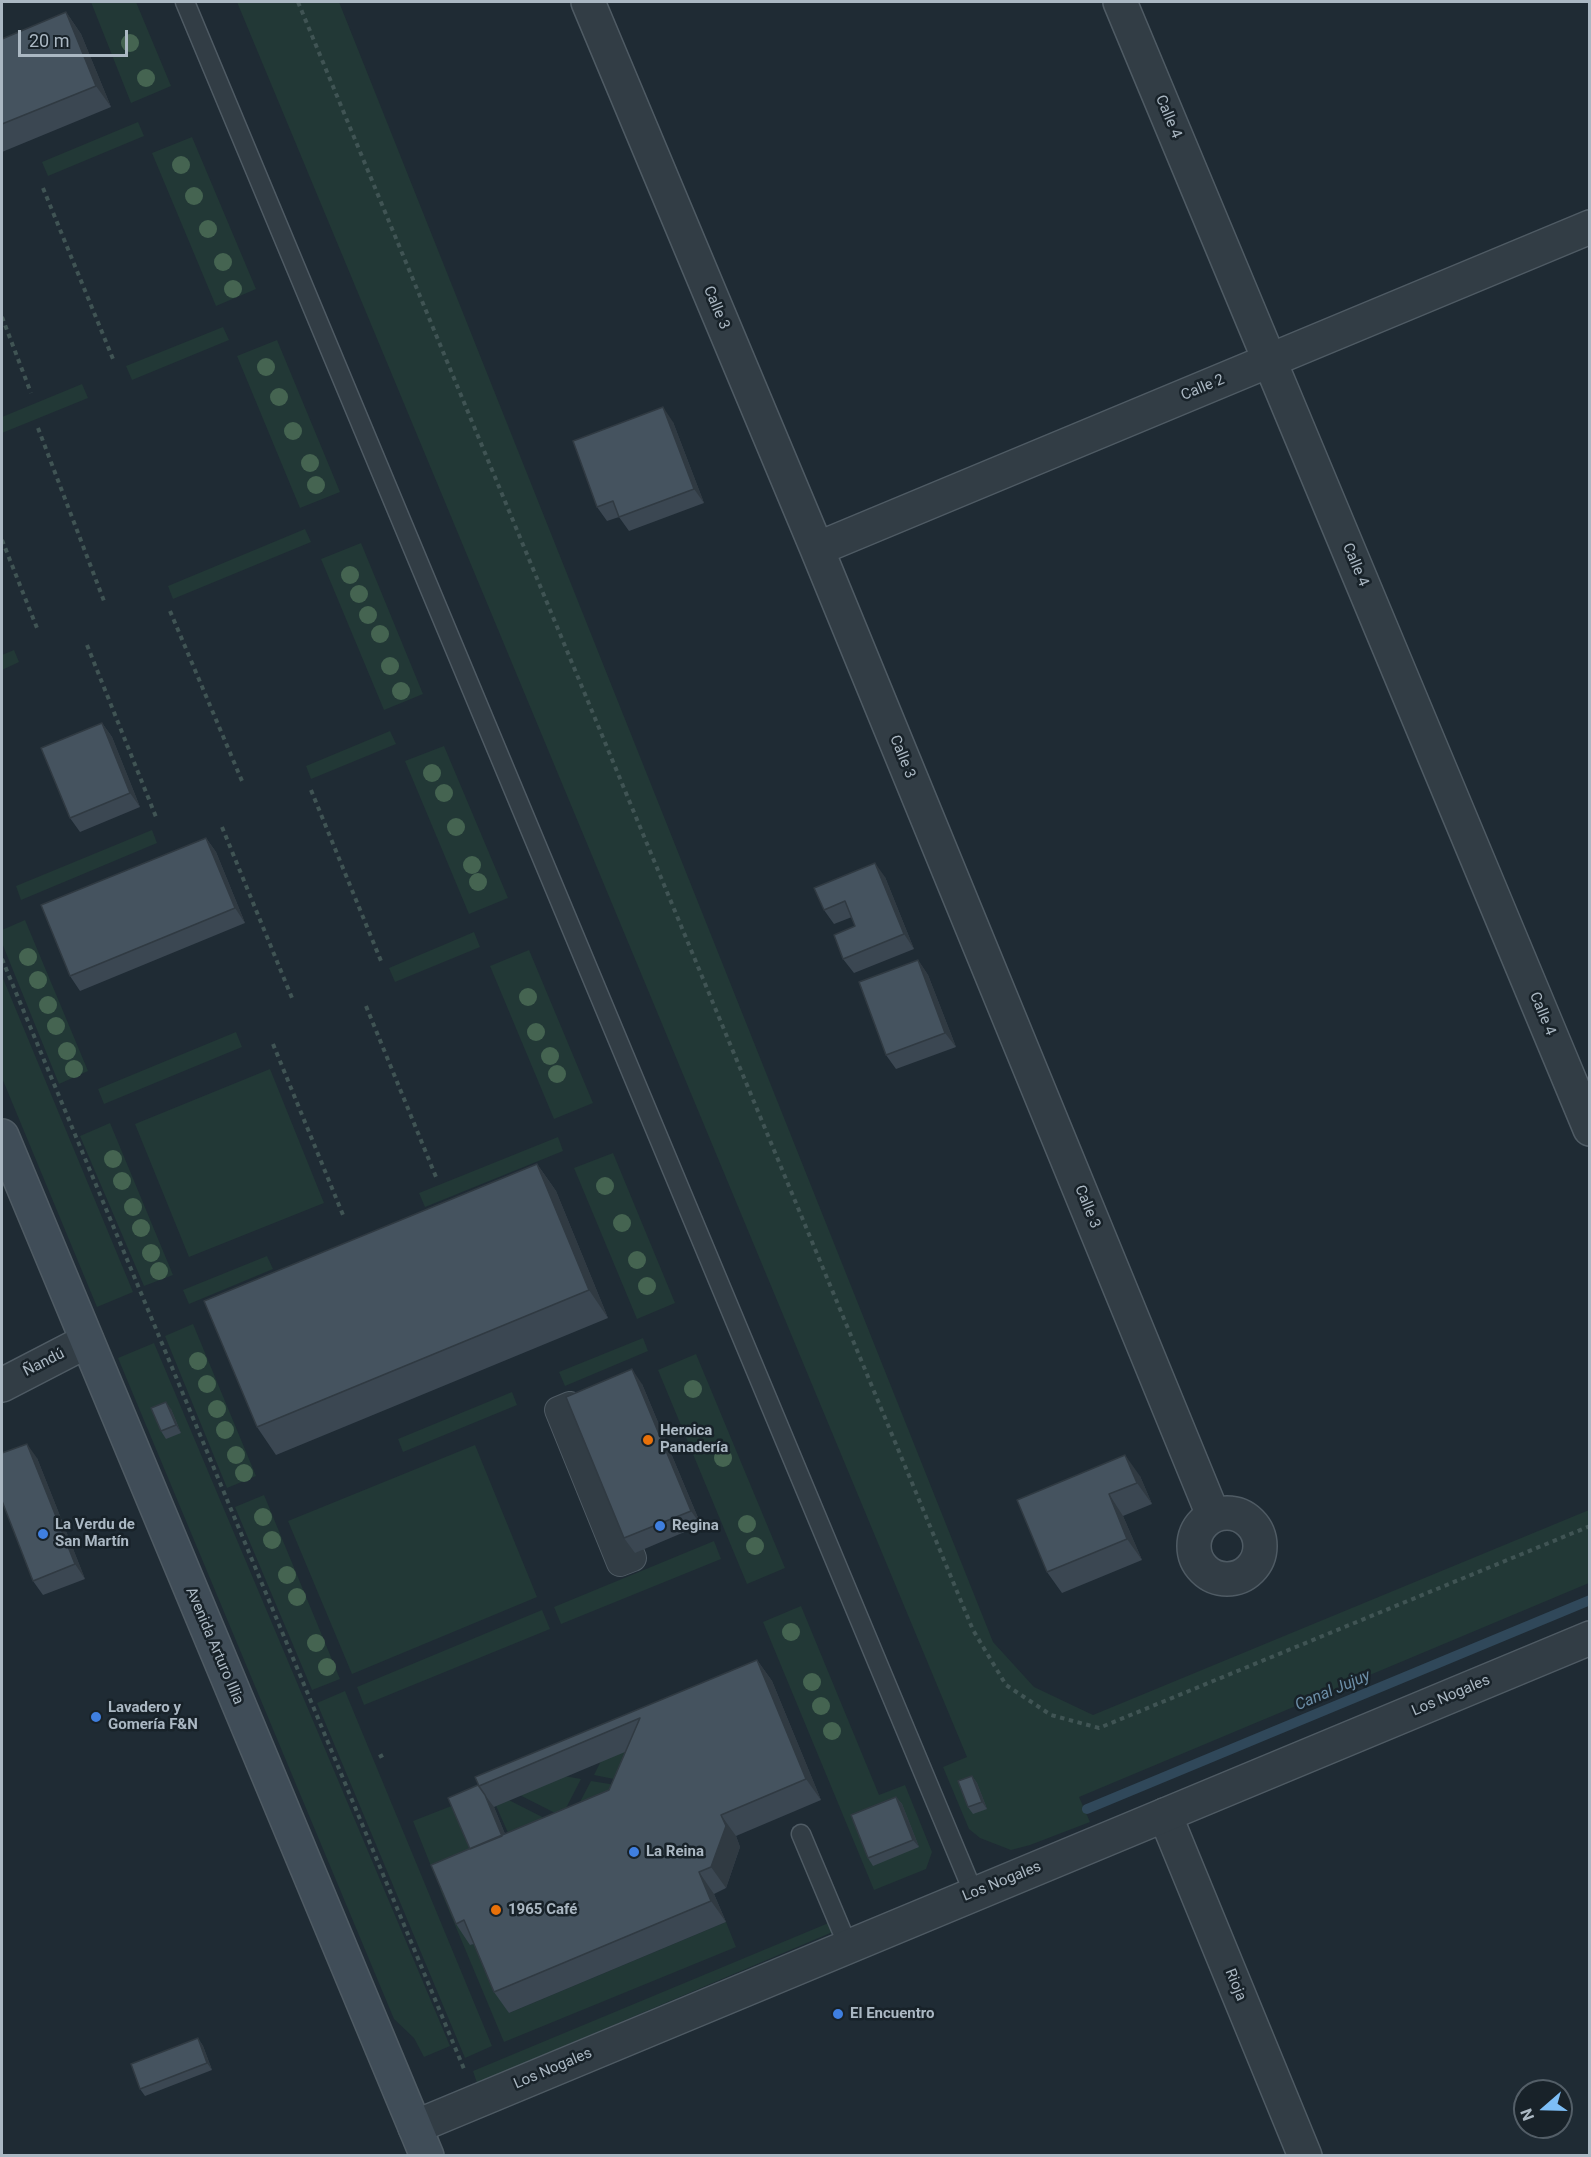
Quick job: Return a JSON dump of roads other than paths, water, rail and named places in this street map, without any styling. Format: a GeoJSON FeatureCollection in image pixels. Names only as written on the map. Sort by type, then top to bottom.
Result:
{"type":"FeatureCollection","features":[{"type":"Feature","properties":{"kind":"main road","name":"Avenida Arturo Illia"},"geometry":{"type":"LineString","coordinates":[[2,1136],[421,2141]]}},
{"type":"Feature","properties":{"kind":"street","name":"Calle 3"},"geometry":{"type":"LineString","coordinates":[[588,2],[817,549],[1213,1515]]}},
{"type":"Feature","properties":{"kind":"street","name":"Calle 4"},"geometry":{"type":"LineString","coordinates":[[1120,2],[1590,1129]]}},
{"type":"Feature","properties":{"kind":"street","name":"Calle 2"},"geometry":{"type":"LineString","coordinates":[[817,549],[1590,227]]}},
{"type":"Feature","properties":{"kind":"street","name":"Ñandú"},"geometry":{"type":"LineString","coordinates":[[2,1385],[87,1341]]}},
{"type":"Feature","properties":{"kind":"street"},"geometry":{"type":"LineString","coordinates":[[563,1403],[628,1564]]}},
{"type":"Feature","properties":{"kind":"street","name":"Los Nogales"},"geometry":{"type":"LineString","coordinates":[[421,2141],[848,1946],[1590,1638]]}},
{"type":"Feature","properties":{"kind":"street","name":"Rioja"},"geometry":{"type":"LineString","coordinates":[[1165,1815],[1305,2156]]}},
{"type":"Feature","properties":{"kind":"lane"},"geometry":{"type":"LineString","coordinates":[[185,2],[974,1894]]}},
{"type":"Feature","properties":{"kind":"lane"},"geometry":{"type":"LineString","coordinates":[[801,1834],[848,1946]]}},
{"type":"Feature","properties":{"kind":"waterway","name":"Canal Jujuy"},"geometry":{"type":"LineString","coordinates":[[1087,1809],[1590,1600]]}},
{"type":"Feature","properties":{"kind":"place","name":"Heroica Panadería"},"geometry":{"type":"Point","coordinates":[648,1440]}},
{"type":"Feature","properties":{"kind":"place","name":"Regina"},"geometry":{"type":"Point","coordinates":[660,1526]}},
{"type":"Feature","properties":{"kind":"place","name":"La Verdu de San Martín"},"geometry":{"type":"Point","coordinates":[43,1534]}},
{"type":"Feature","properties":{"kind":"place","name":"Lavadero y Gomería F&N"},"geometry":{"type":"Point","coordinates":[96,1717]}},
{"type":"Feature","properties":{"kind":"place","name":"La Reina"},"geometry":{"type":"Point","coordinates":[634,1852]}},
{"type":"Feature","properties":{"kind":"place","name":"1965 Café"},"geometry":{"type":"Point","coordinates":[496,1910]}},
{"type":"Feature","properties":{"kind":"place","name":"El Encuentro"},"geometry":{"type":"Point","coordinates":[838,2014]}}]}
